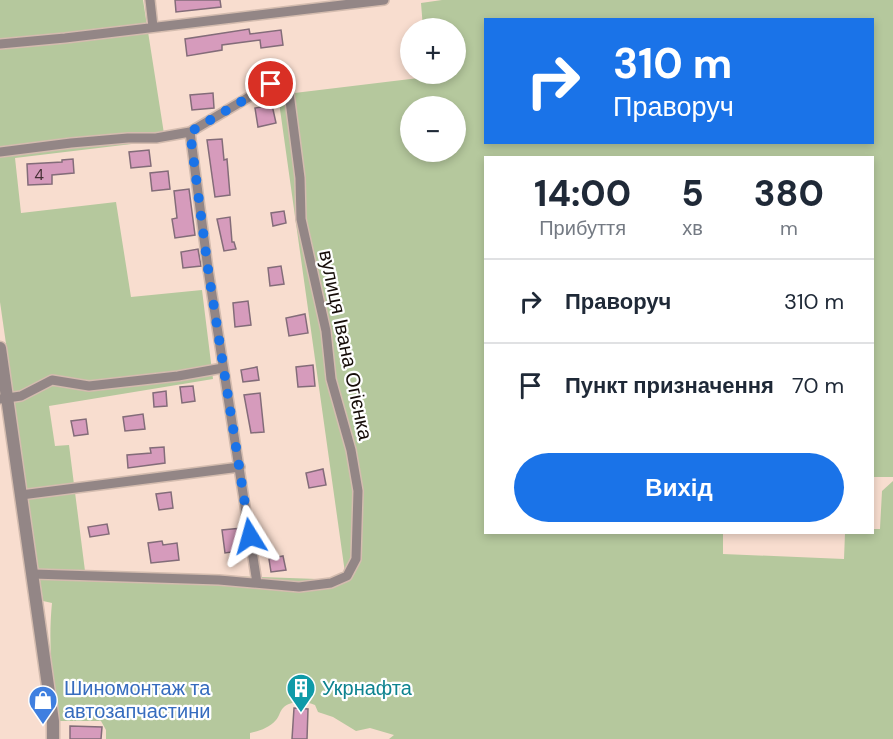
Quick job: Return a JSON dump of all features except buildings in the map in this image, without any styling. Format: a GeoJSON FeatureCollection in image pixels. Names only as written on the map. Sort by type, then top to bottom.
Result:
{"type":"FeatureCollection","features":[{"type":"Feature","properties":{"kind":"street"},"geometry":{"type":"LineString","coordinates":[[150,0],[153,27]]}},
{"type":"Feature","properties":{"kind":"street"},"geometry":{"type":"LineString","coordinates":[[0,44],[384,0]]}},
{"type":"Feature","properties":{"kind":"street","name":"вулиця Івана Огієнка"},"geometry":{"type":"LineString","coordinates":[[190,132],[271,84],[283,86],[290,93],[300,178],[300,219],[326,331],[331,378],[351,450],[358,491],[356,559],[346,576],[331,583],[299,587],[257,583]]}},
{"type":"Feature","properties":{"kind":"street"},"geometry":{"type":"LineString","coordinates":[[0,152],[82,142],[156,138],[190,132],[223,368],[257,583],[33,574]]}},
{"type":"Feature","properties":{"kind":"street"},"geometry":{"type":"LineString","coordinates":[[0,348],[4,399],[33,574],[53,721],[53,739]]}},
{"type":"Feature","properties":{"kind":"street"},"geometry":{"type":"LineString","coordinates":[[4,399],[21,396],[52,380],[89,386],[178,376],[223,368]]}},
{"type":"Feature","properties":{"kind":"street"},"geometry":{"type":"LineString","coordinates":[[21,495],[240,466]]}},
{"type":"Feature","properties":{"kind":"green space"},"geometry":{"type":"Polygon","coordinates":[[[0,0],[143,0],[165,140],[15,158],[21,213],[116,202],[131,297],[202,290],[213,379],[49,406],[55,446],[69,445],[85,571],[346,580],[278,95],[400,80],[400,84],[466,84],[466,18],[422,18],[421,3],[442,0],[893,0],[893,477],[874,477],[874,156],[484,156],[484,534],[723,534],[723,554],[844,559],[845,534],[874,534],[874,529],[880,529],[882,491],[893,481],[893,739],[389,739],[394,735],[370,728],[356,731],[333,717],[318,712],[315,705],[294,702],[286,705],[270,725],[250,733],[250,739],[106,739],[106,730],[101,721],[58,721],[51,662],[52,603],[43,601],[0,302],[0,0]]]}},
{"type":"Feature","properties":{"kind":"place","name":"Укрнафта"},"geometry":{"type":"Point","coordinates":[301,714]}},
{"type":"Feature","properties":{"kind":"place","name":"Шиномонтаж та автозапчастини"},"geometry":{"type":"Point","coordinates":[43,726]}},
{"type":"Feature","properties":{"kind":"route"},"geometry":{"type":"LineString","coordinates":[[250,536],[208,269],[190,132],[271,84]]}}]}
